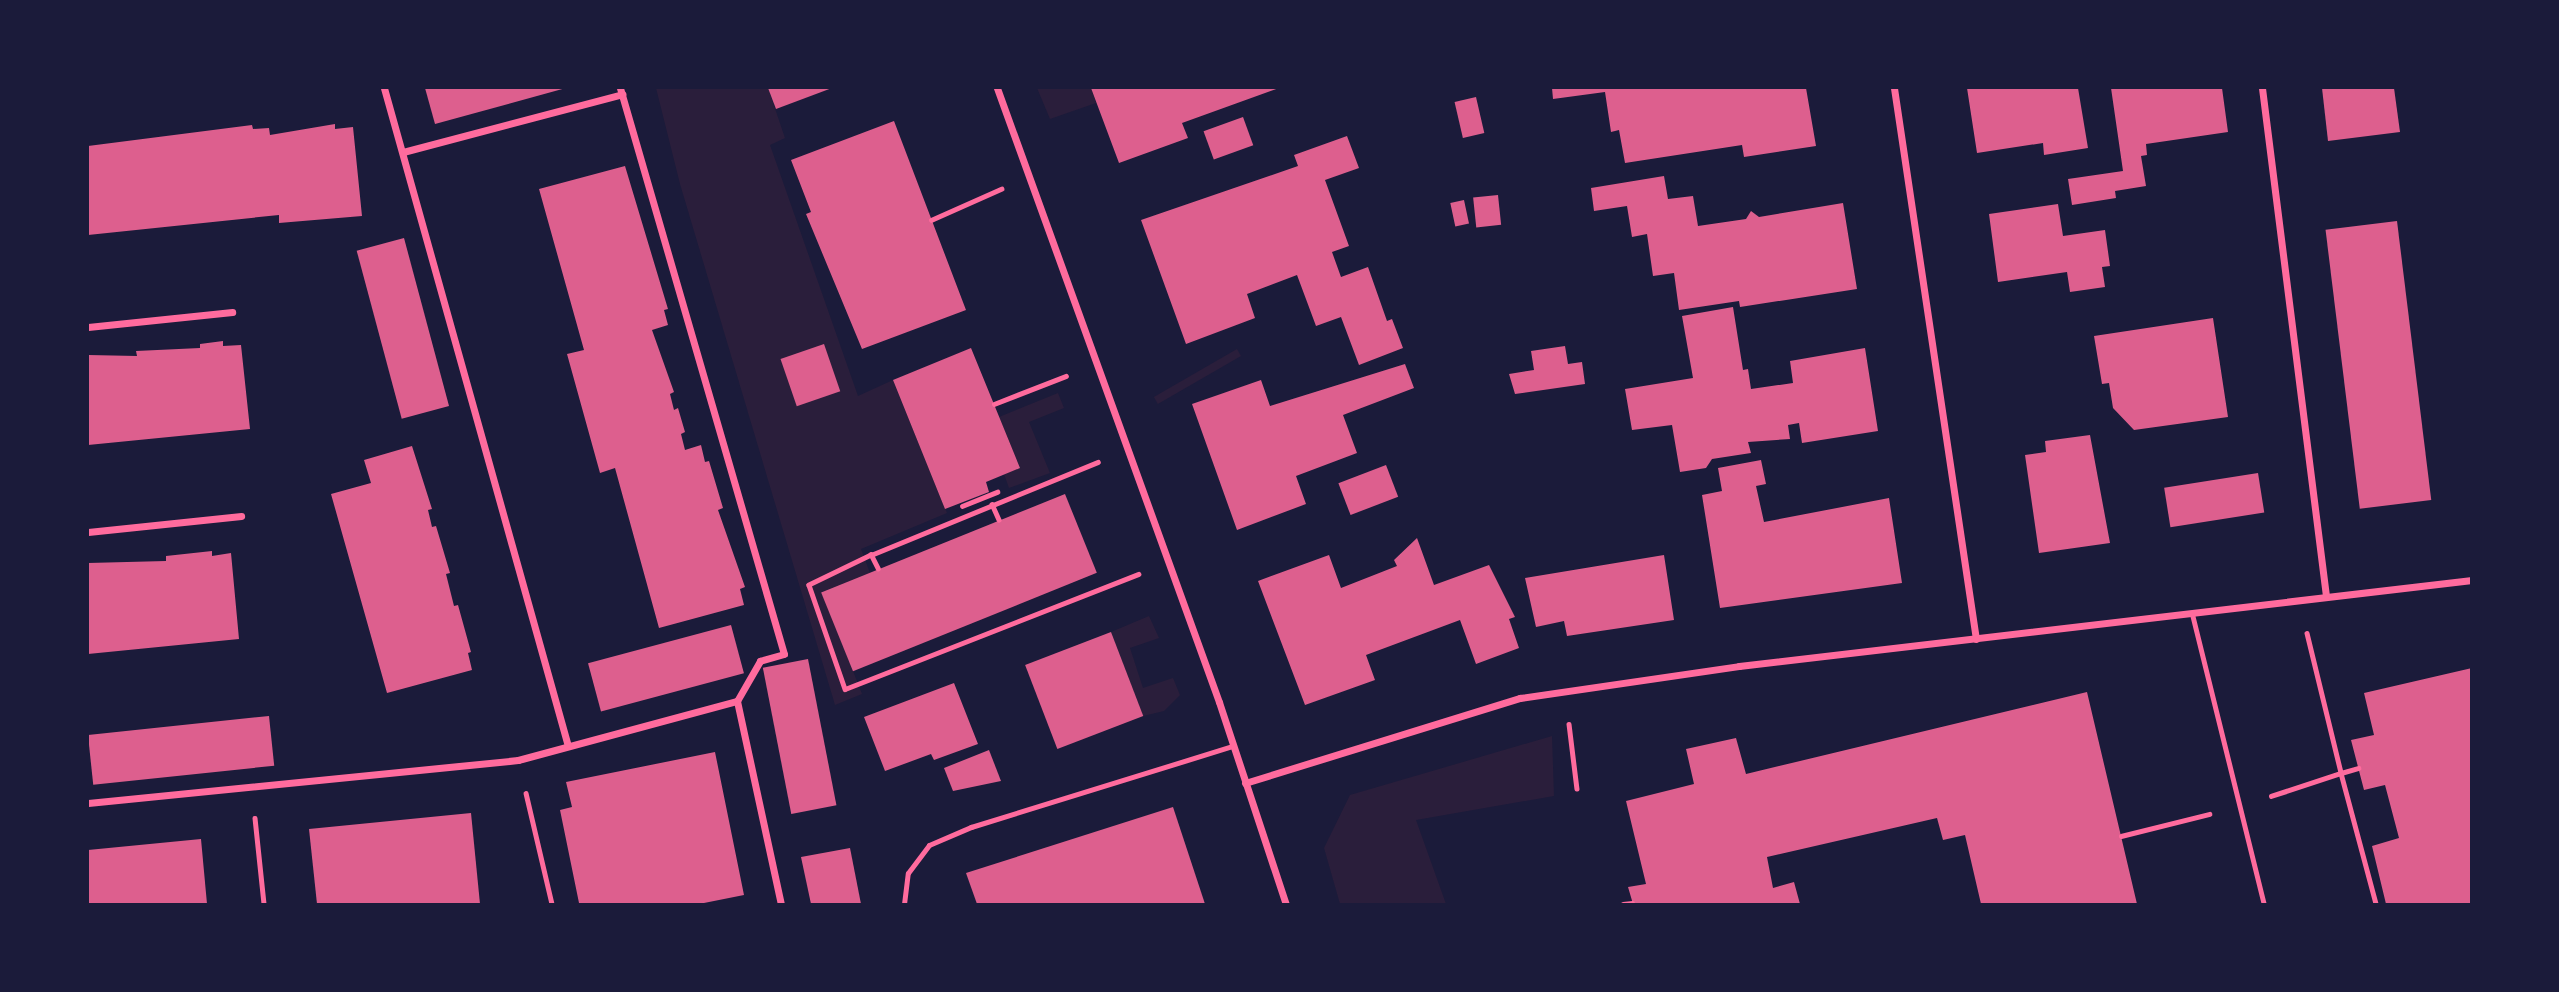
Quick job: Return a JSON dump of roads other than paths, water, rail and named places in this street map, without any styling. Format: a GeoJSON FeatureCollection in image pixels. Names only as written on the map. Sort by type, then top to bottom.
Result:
{"type":"FeatureCollection","features":[{"type":"Feature","properties":{"kind":"street"},"geometry":{"type":"LineString","coordinates":[[384,88],[568,746]]}},
{"type":"Feature","properties":{"kind":"street"},"geometry":{"type":"LineString","coordinates":[[997,88],[1168,562],[1286,905]]}},
{"type":"Feature","properties":{"kind":"street"},"geometry":{"type":"LineString","coordinates":[[1894,88],[1976,639]]}},
{"type":"Feature","properties":{"kind":"street"},"geometry":{"type":"LineString","coordinates":[[2262,88],[2326,596]]}},
{"type":"Feature","properties":{"kind":"street"},"geometry":{"type":"LineString","coordinates":[[403,152],[621,91],[784,654],[760,661],[737,701],[782,905]]}},
{"type":"Feature","properties":{"kind":"street"},"geometry":{"type":"LineString","coordinates":[[88,327],[232,312]]}},
{"type":"Feature","properties":{"kind":"street"},"geometry":{"type":"LineString","coordinates":[[88,532],[241,516]]}},
{"type":"Feature","properties":{"kind":"street"},"geometry":{"type":"LineString","coordinates":[[1245,783],[1520,698],[2192,614],[2299,598],[2472,580]]}},
{"type":"Feature","properties":{"kind":"street"},"geometry":{"type":"LineString","coordinates":[[88,803],[518,760],[737,701]]}},
{"type":"Feature","properties":{"kind":"lane"},"geometry":{"type":"LineString","coordinates":[[2192,614],[2264,905]]}},
{"type":"Feature","properties":{"kind":"lane"},"geometry":{"type":"LineString","coordinates":[[904,905],[908,873],[929,845],[971,827],[1233,746]]}}]}
